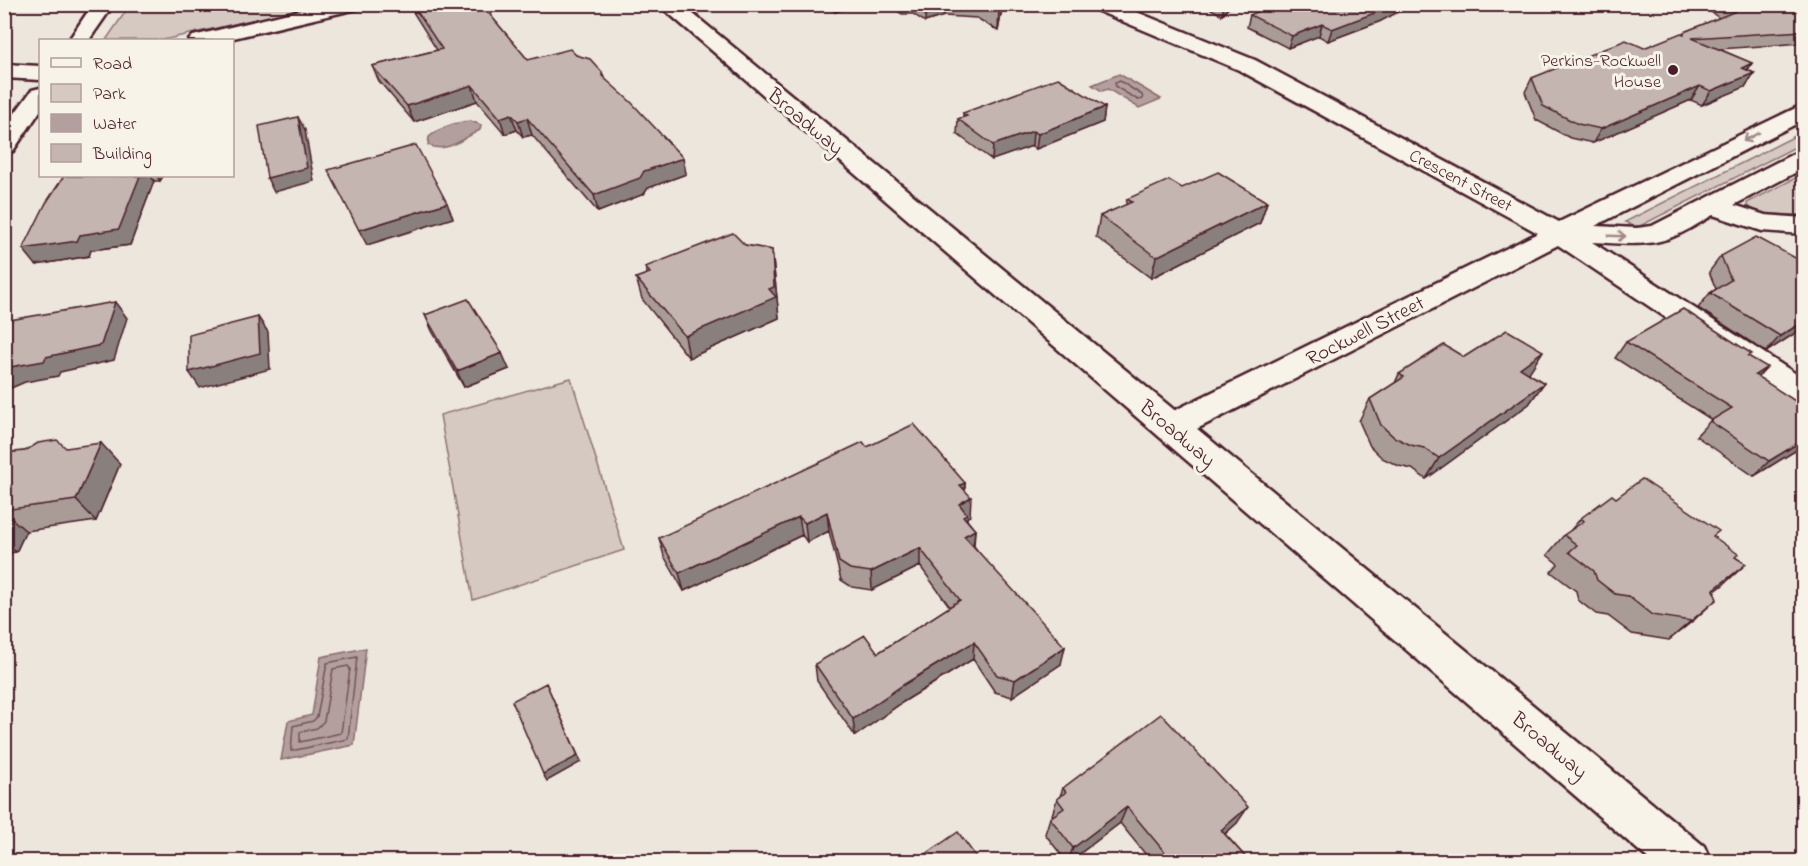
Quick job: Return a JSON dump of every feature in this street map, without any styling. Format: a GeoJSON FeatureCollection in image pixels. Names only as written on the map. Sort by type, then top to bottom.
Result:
{"type":"FeatureCollection","features":[{"type":"Feature","properties":{"kind":"main road"},"geometry":{"type":"LineString","coordinates":[[80,39],[104,4]]}},
{"type":"Feature","properties":{"kind":"main road"},"geometry":{"type":"LineString","coordinates":[[204,39],[354,4]]}},
{"type":"Feature","properties":{"kind":"main road","name":"Broadway"},"geometry":{"type":"LineString","coordinates":[[668,4],[1688,861]]}},
{"type":"Feature","properties":{"kind":"main road","name":"Crescent Street"},"geometry":{"type":"LineString","coordinates":[[1098,4],[1161,28],[1254,69],[1559,233],[1803,395]]}},
{"type":"Feature","properties":{"kind":"main road"},"geometry":{"type":"LineString","coordinates":[[4,71],[39,73]]}},
{"type":"Feature","properties":{"kind":"main road"},"geometry":{"type":"LineString","coordinates":[[4,146],[39,96]]}},
{"type":"Feature","properties":{"kind":"main road","name":"Rockwell Street"},"geometry":{"type":"LineString","coordinates":[[1171,427],[1803,111]]}},
{"type":"Feature","properties":{"kind":"main road","name":"Rockwell Street"},"geometry":{"type":"LineString","coordinates":[[1559,233],[1612,236],[1664,232],[1803,159]]}},
{"type":"Feature","properties":{"kind":"main road"},"geometry":{"type":"LineString","coordinates":[[1712,206],[1762,223],[1803,226]]}},
{"type":"Feature","properties":{"kind":"green space"},"geometry":{"type":"Polygon","coordinates":[[[130,4],[319,5],[167,39],[107,39],[130,4]]]}},
{"type":"Feature","properties":{"kind":"green space"},"geometry":{"type":"Polygon","coordinates":[[[1803,132],[1803,143],[1640,226],[1633,226],[1625,222],[1803,132]]]}},
{"type":"Feature","properties":{"kind":"green space"},"geometry":{"type":"Polygon","coordinates":[[[1803,174],[1803,215],[1762,214],[1747,206],[1747,203],[1803,174]]]}},
{"type":"Feature","properties":{"kind":"green space"},"geometry":{"type":"Polygon","coordinates":[[[571,378],[624,550],[473,600],[440,415],[571,378]]]}},
{"type":"Feature","properties":{"kind":"water"},"geometry":{"type":"Polygon","coordinates":[[[1119,74],[1161,99],[1139,108],[1108,89],[1102,91],[1092,85],[1119,74]]]}},
{"type":"Feature","properties":{"kind":"water"},"geometry":{"type":"Polygon","coordinates":[[[471,121],[481,125],[480,130],[449,146],[442,148],[428,145],[429,137],[439,130],[471,121]]]}},
{"type":"Feature","properties":{"kind":"water"},"geometry":{"type":"Polygon","coordinates":[[[366,648],[354,745],[281,760],[288,721],[312,715],[321,657],[366,648]]]}},
{"type":"Feature","properties":{"kind":"building"},"geometry":{"type":"Polygon","coordinates":[[[412,4],[481,4],[528,60],[570,49],[576,55],[590,59],[602,72],[602,76],[631,102],[683,158],[644,171],[640,178],[594,195],[527,118],[518,121],[511,114],[500,118],[472,85],[407,106],[372,66],[442,49],[412,4]]]}},
{"type":"Feature","properties":{"kind":"building"},"geometry":{"type":"Polygon","coordinates":[[[1273,4],[1395,4],[1332,29],[1322,24],[1292,36],[1250,15],[1273,4]]]}},
{"type":"Feature","properties":{"kind":"building"},"geometry":{"type":"Polygon","coordinates":[[[1727,4],[1803,4],[1803,31],[1692,38],[1752,63],[1742,68],[1754,73],[1711,91],[1700,86],[1601,129],[1578,124],[1543,106],[1532,78],[1626,40],[1644,48],[1681,33],[1684,34],[1684,32],[1736,11],[1727,4]]]}},
{"type":"Feature","properties":{"kind":"building"},"geometry":{"type":"Polygon","coordinates":[[[1058,78],[1105,107],[1038,134],[1033,131],[993,145],[958,119],[967,116],[963,113],[1058,78]]]}},
{"type":"Feature","properties":{"kind":"building"},"geometry":{"type":"Polygon","coordinates":[[[298,117],[307,168],[267,178],[259,126],[298,117]]]}},
{"type":"Feature","properties":{"kind":"building"},"geometry":{"type":"Polygon","coordinates":[[[416,145],[447,203],[359,230],[328,170],[416,145]]]}},
{"type":"Feature","properties":{"kind":"building"},"geometry":{"type":"Polygon","coordinates":[[[1218,172],[1267,202],[1156,257],[1100,216],[1132,202],[1127,199],[1169,180],[1182,188],[1218,172]]]}},
{"type":"Feature","properties":{"kind":"building"},"geometry":{"type":"Polygon","coordinates":[[[63,177],[140,177],[119,229],[80,235],[77,241],[23,249],[46,203],[63,177]]]}},
{"type":"Feature","properties":{"kind":"building"},"geometry":{"type":"Polygon","coordinates":[[[733,233],[745,245],[772,250],[774,287],[769,289],[776,297],[685,336],[636,278],[650,273],[645,267],[733,233]]]}},
{"type":"Feature","properties":{"kind":"building"},"geometry":{"type":"Polygon","coordinates":[[[1756,237],[1803,262],[1803,322],[1780,336],[1710,293],[1731,280],[1721,256],[1756,237]]]}},
{"type":"Feature","properties":{"kind":"building"},"geometry":{"type":"Polygon","coordinates":[[[468,299],[502,353],[457,371],[425,315],[468,299]]]}},
{"type":"Feature","properties":{"kind":"building"},"geometry":{"type":"Polygon","coordinates":[[[115,302],[101,345],[46,357],[44,361],[4,369],[4,321],[115,302]]]}},
{"type":"Feature","properties":{"kind":"building"},"geometry":{"type":"Polygon","coordinates":[[[1683,309],[1752,354],[1748,356],[1767,367],[1755,375],[1803,406],[1803,440],[1769,461],[1710,421],[1732,408],[1626,342],[1683,309]]]}},
{"type":"Feature","properties":{"kind":"building"},"geometry":{"type":"Polygon","coordinates":[[[258,317],[260,353],[189,372],[189,335],[258,317]]]}},
{"type":"Feature","properties":{"kind":"building"},"geometry":{"type":"Polygon","coordinates":[[[1507,330],[1543,351],[1520,368],[1544,383],[1439,458],[1424,448],[1394,437],[1381,425],[1370,399],[1404,377],[1399,374],[1444,345],[1464,357],[1507,330]]]}},
{"type":"Feature","properties":{"kind":"building"},"geometry":{"type":"Polygon","coordinates":[[[914,424],[965,483],[960,485],[971,497],[959,504],[967,514],[963,516],[975,530],[964,536],[1065,647],[1015,680],[997,675],[974,642],[903,685],[853,719],[815,664],[865,635],[878,653],[960,600],[920,548],[871,572],[850,569],[839,562],[827,512],[805,523],[799,517],[679,573],[659,538],[863,442],[867,447],[914,424]]]}},
{"type":"Feature","properties":{"kind":"building"},"geometry":{"type":"Polygon","coordinates":[[[57,440],[66,448],[101,443],[76,500],[4,510],[4,453],[25,451],[38,443],[57,440]]]}},
{"type":"Feature","properties":{"kind":"building"},"geometry":{"type":"Polygon","coordinates":[[[1642,479],[1719,531],[1713,536],[1738,554],[1735,557],[1746,564],[1713,590],[1717,599],[1691,621],[1652,615],[1628,596],[1615,594],[1597,580],[1594,571],[1569,552],[1577,545],[1564,535],[1584,521],[1581,518],[1612,495],[1616,498],[1642,479]]]}},
{"type":"Feature","properties":{"kind":"building"},"geometry":{"type":"Polygon","coordinates":[[[546,683],[578,756],[543,774],[512,701],[546,683]]]}},
{"type":"Feature","properties":{"kind":"building"},"geometry":{"type":"Polygon","coordinates":[[[1161,714],[1248,807],[1221,830],[1249,861],[1172,861],[1127,807],[1073,848],[1050,818],[1064,808],[1057,799],[1066,792],[1063,788],[1161,714]]]}},
{"type":"Feature","properties":{"kind":"building"},"geometry":{"type":"Polygon","coordinates":[[[958,832],[979,861],[916,861],[958,832]]]}},
{"type":"Feature","properties":{"kind":"place","name":"Perkins-Rockwell House"},"geometry":{"type":"Point","coordinates":[1673,70]}}]}
